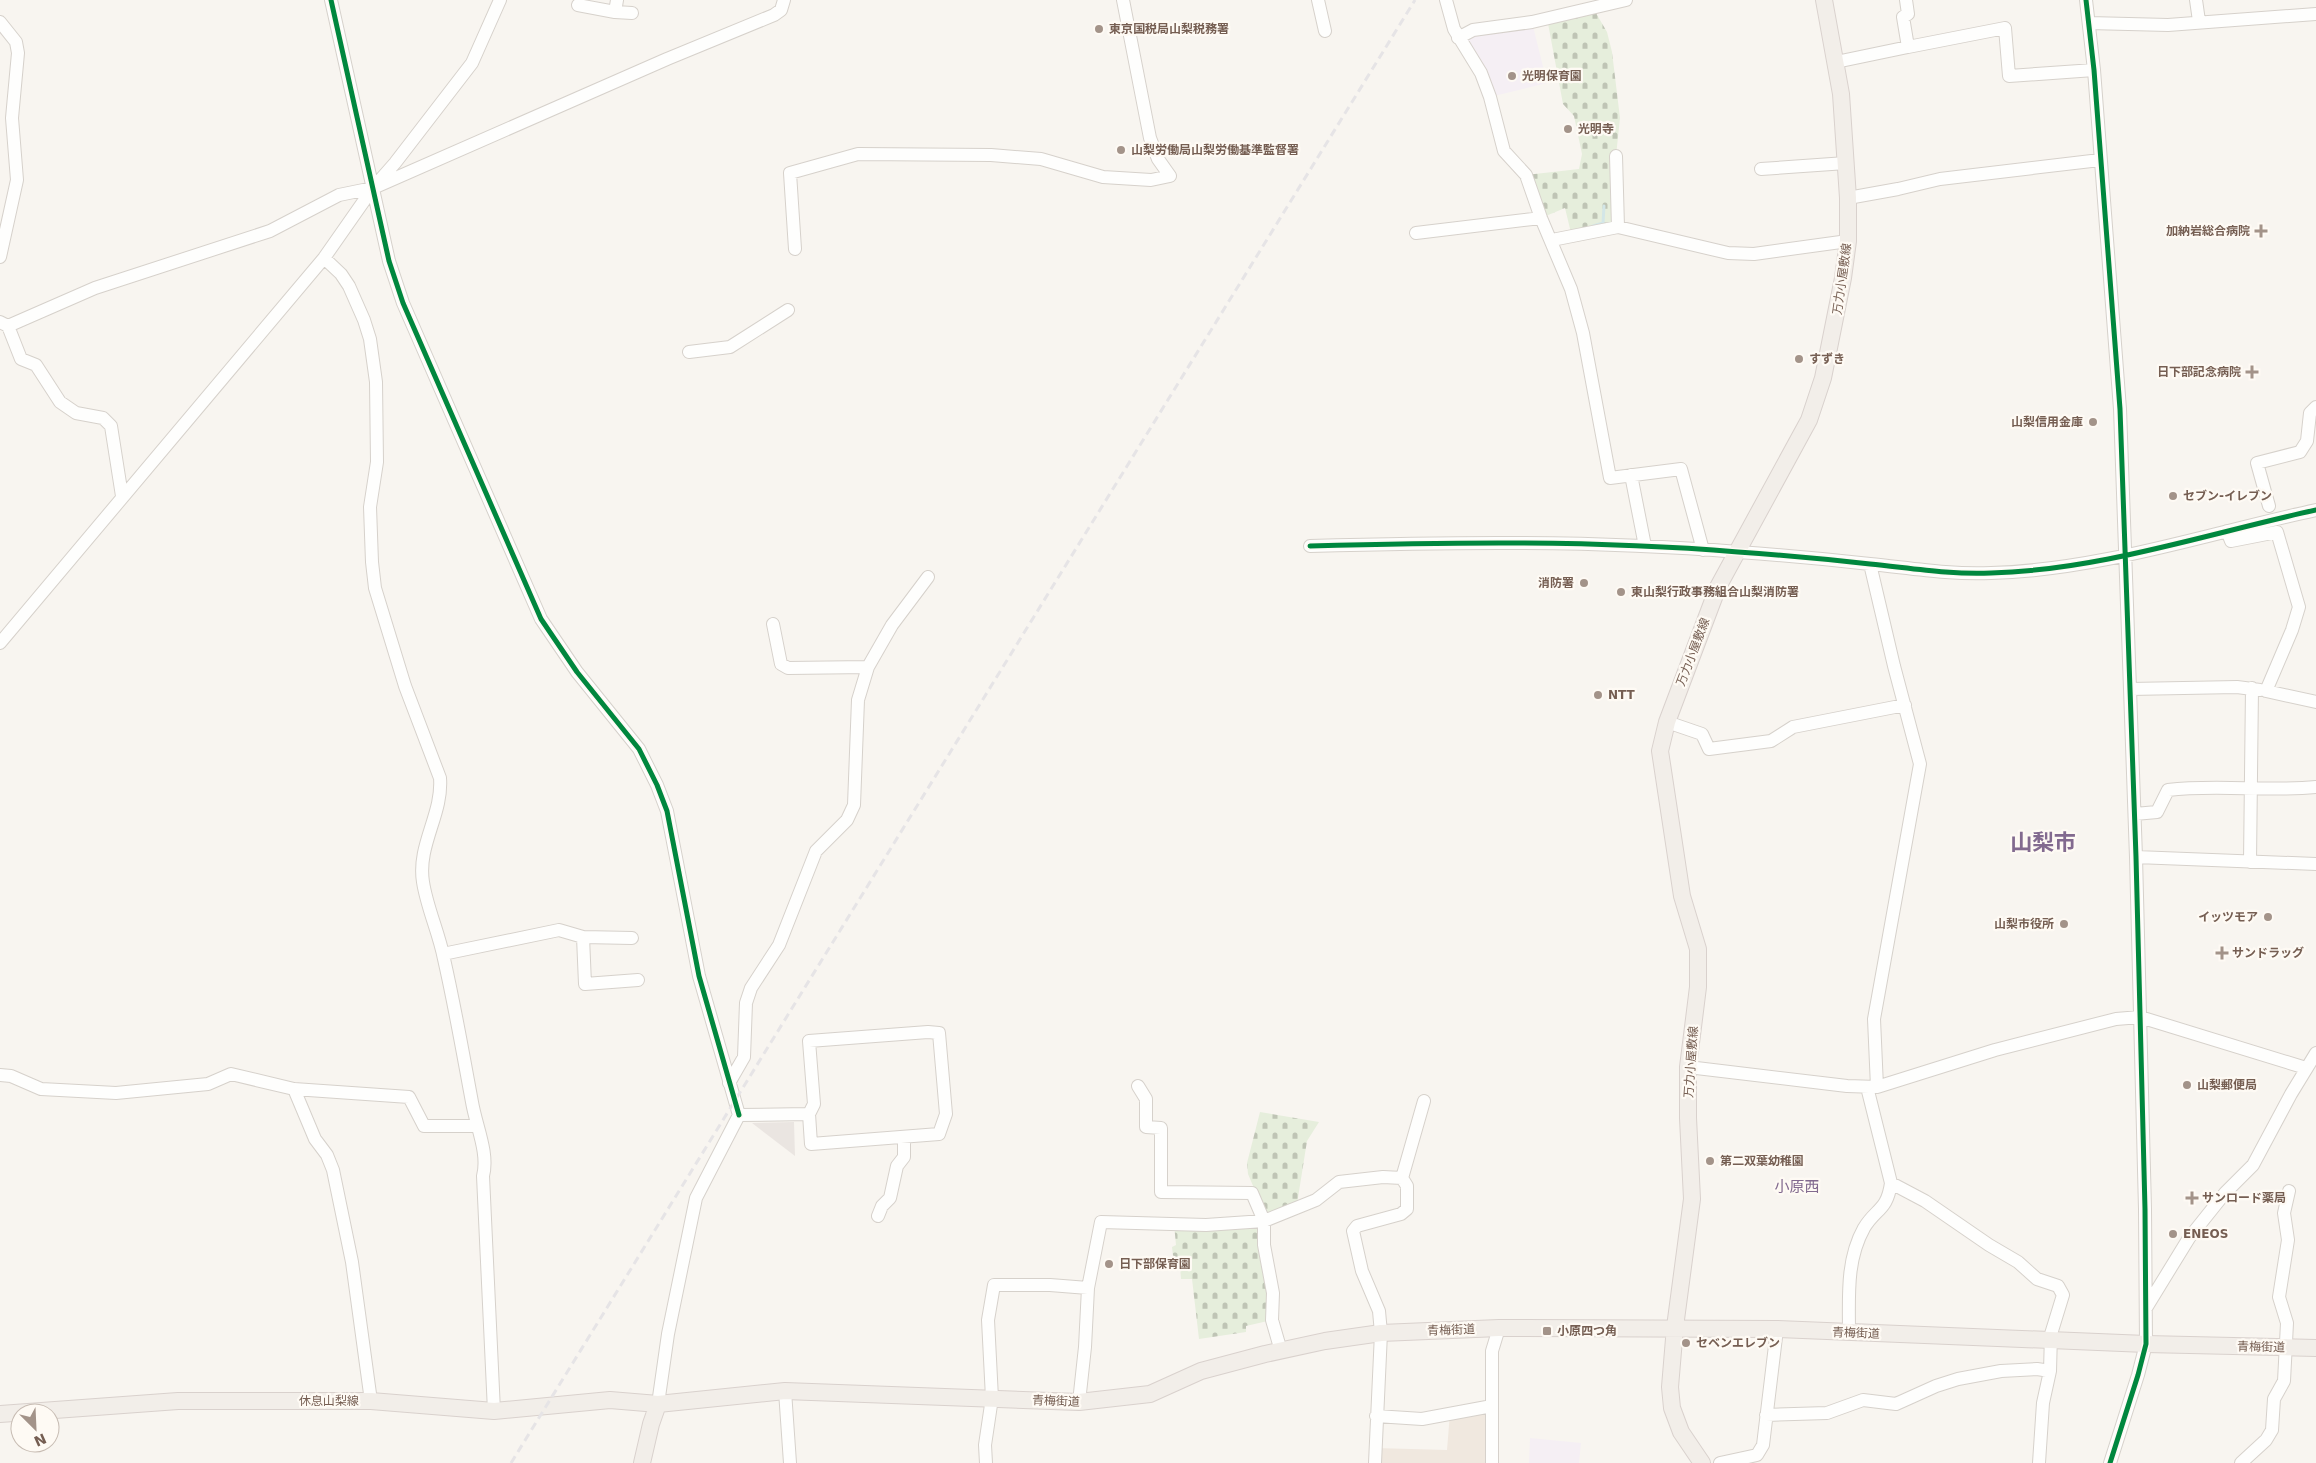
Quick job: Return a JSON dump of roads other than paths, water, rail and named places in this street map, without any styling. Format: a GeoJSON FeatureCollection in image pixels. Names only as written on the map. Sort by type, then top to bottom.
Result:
{"type":"FeatureCollection","features":[{"type":"Feature","properties":{"kind":"main road","name":"万力小屋敷線"},"geometry":{"type":"LineString","coordinates":[[1702,1463],[1682,1432],[1672,1408],[1670,1378],[1692,1199],[1688,1118],[1688,1067],[1698,987],[1698,949],[1682,896],[1660,751],[1667,722],[1718,587],[1809,420],[1824,378],[1838,308],[1848,241],[1848,198],[1836,62],[1824,0]]}},
{"type":"Feature","properties":{"kind":"main road","name":"青梅街道"},"geometry":{"type":"LineString","coordinates":[[658,1404],[785,1391],[1079,1402],[1150,1394],[1201,1372],[1281,1351],[1381,1333],[1499,1328],[1676,1327],[1777,1329],[2146,1344],[2316,1348]]}},
{"type":"Feature","properties":{"kind":"main road","name":"休息山梨線"},"geometry":{"type":"LineString","coordinates":[[0,1414],[178,1401],[372,1401],[494,1411],[610,1400],[658,1404]]}},
{"type":"Feature","properties":{"kind":"main road"},"geometry":{"type":"LineString","coordinates":[[642,1463],[658,1404]]}},
{"type":"Feature","properties":{"kind":"street"},"geometry":{"type":"LineString","coordinates":[[330,0],[374,188],[388,261],[403,303],[541,619],[578,672],[639,749],[657,785],[667,811],[700,976],[729,1083],[740,1115],[696,1198],[668,1334],[658,1404]]}},
{"type":"Feature","properties":{"kind":"street"},"geometry":{"type":"LineString","coordinates":[[0,644],[119,503],[122,496],[324,258],[374,188],[472,63],[500,0]]}},
{"type":"Feature","properties":{"kind":"street"},"geometry":{"type":"LineString","coordinates":[[122,496],[111,426],[103,418],[76,413],[60,402],[36,366],[21,359],[4,324],[94,288],[270,231],[338,195],[374,188],[658,63],[774,15],[781,10],[784,0]]}},
{"type":"Feature","properties":{"kind":"street"},"geometry":{"type":"LineString","coordinates":[[795,249],[790,172],[858,154],[1010,155],[1041,159],[1102,176],[1151,180],[1170,176],[1158,159],[1150,138],[1123,0]]}},
{"type":"Feature","properties":{"kind":"street"},"geometry":{"type":"LineString","coordinates":[[1318,0],[1325,31]]}},
{"type":"Feature","properties":{"kind":"street"},"geometry":{"type":"LineString","coordinates":[[1446,0],[1458,38],[1481,74],[1490,97],[1504,152],[1526,175],[1541,218],[1552,240],[1571,289],[1583,333],[1610,478],[1681,469],[1703,550]]}},
{"type":"Feature","properties":{"kind":"street"},"geometry":{"type":"LineString","coordinates":[[1458,38],[1473,30],[1532,22],[1626,0]]}},
{"type":"Feature","properties":{"kind":"street"},"geometry":{"type":"LineString","coordinates":[[1906,0],[1908,14],[1903,17],[1908,46]]}},
{"type":"Feature","properties":{"kind":"street"},"geometry":{"type":"LineString","coordinates":[[2086,0],[2090,24],[2118,368],[2135,814],[2146,1308],[2146,1344],[2110,1463]]}},
{"type":"Feature","properties":{"kind":"street"},"geometry":{"type":"LineString","coordinates":[[2196,0],[2199,21]]}},
{"type":"Feature","properties":{"kind":"street"},"geometry":{"type":"LineString","coordinates":[[578,5],[616,6],[632,13]]}},
{"type":"Feature","properties":{"kind":"street"},"geometry":{"type":"LineString","coordinates":[[2090,24],[2168,25],[2199,21],[2316,14]]}},
{"type":"Feature","properties":{"kind":"street"},"geometry":{"type":"LineString","coordinates":[[0,22],[16,42],[18,53],[12,118],[16,180],[0,257]]}},
{"type":"Feature","properties":{"kind":"street"},"geometry":{"type":"LineString","coordinates":[[1836,62],[2005,28],[2009,76],[2094,70]]}},
{"type":"Feature","properties":{"kind":"street"},"geometry":{"type":"LineString","coordinates":[[1616,156],[1618,227]]}},
{"type":"Feature","properties":{"kind":"street"},"geometry":{"type":"LineString","coordinates":[[1848,198],[1940,179],[2100,160]]}},
{"type":"Feature","properties":{"kind":"street"},"geometry":{"type":"LineString","coordinates":[[1761,168],[1846,163]]}},
{"type":"Feature","properties":{"kind":"street"},"geometry":{"type":"LineString","coordinates":[[1416,233],[1541,218]]}},
{"type":"Feature","properties":{"kind":"street"},"geometry":{"type":"LineString","coordinates":[[1552,240],[1618,227],[1728,253],[1754,254],[1848,241]]}},
{"type":"Feature","properties":{"kind":"street"},"geometry":{"type":"LineString","coordinates":[[324,258],[341,274],[349,286],[370,339],[376,382],[378,462],[370,507],[375,588],[404,686],[440,778],[441,793],[425,841],[422,863],[423,882],[443,954],[476,1126],[486,1163],[484,1176],[494,1411]]}},
{"type":"Feature","properties":{"kind":"street"},"geometry":{"type":"LineString","coordinates":[[688,352],[730,347],[788,310]]}},
{"type":"Feature","properties":{"kind":"street"},"geometry":{"type":"LineString","coordinates":[[2269,506],[2257,463],[2300,452],[2307,441],[2310,413],[2316,407]]}},
{"type":"Feature","properties":{"kind":"street"},"geometry":{"type":"LineString","coordinates":[[1631,475],[1645,546]]}},
{"type":"Feature","properties":{"kind":"street"},"geometry":{"type":"LineString","coordinates":[[1310,546],[1452,542],[1645,546],[1736,551],[1936,572],[1990,574],[2038,570],[2126,555],[2316,510]]}},
{"type":"Feature","properties":{"kind":"street"},"geometry":{"type":"LineString","coordinates":[[2227,531],[2230,541],[2277,532],[2299,606],[2292,630],[2266,691]]}},
{"type":"Feature","properties":{"kind":"street"},"geometry":{"type":"LineString","coordinates":[[1848,1333],[1849,1278],[1853,1254],[1865,1227],[1888,1198],[1890,1183],[1872,1087],[1874,1019],[1920,764],[1870,564]]}},
{"type":"Feature","properties":{"kind":"street"},"geometry":{"type":"LineString","coordinates":[[729,1083],[744,1058],[746,1003],[751,988],[779,945],[816,850],[847,820],[854,806],[858,700],[868,667],[892,625],[928,577]]}},
{"type":"Feature","properties":{"kind":"street"},"geometry":{"type":"LineString","coordinates":[[773,624],[781,664],[788,668],[868,667]]}},
{"type":"Feature","properties":{"kind":"street"},"geometry":{"type":"LineString","coordinates":[[2130,689],[2252,688],[2316,702]]}},
{"type":"Feature","properties":{"kind":"street"},"geometry":{"type":"LineString","coordinates":[[2250,862],[2252,688]]}},
{"type":"Feature","properties":{"kind":"street"},"geometry":{"type":"LineString","coordinates":[[1667,722],[1702,734],[1709,749],[1771,741],[1794,728],[1905,705]]}},
{"type":"Feature","properties":{"kind":"street"},"geometry":{"type":"LineString","coordinates":[[2135,814],[2157,812],[2168,790],[2251,788],[2266,790],[2316,787]]}},
{"type":"Feature","properties":{"kind":"street"},"geometry":{"type":"LineString","coordinates":[[2136,857],[2316,864]]}},
{"type":"Feature","properties":{"kind":"street"},"geometry":{"type":"LineString","coordinates":[[443,954],[559,930],[583,937],[632,938]]}},
{"type":"Feature","properties":{"kind":"street"},"geometry":{"type":"LineString","coordinates":[[583,937],[585,984],[638,980]]}},
{"type":"Feature","properties":{"kind":"street"},"geometry":{"type":"LineString","coordinates":[[1688,1067],[1872,1087],[2116,1018],[2140,1017],[2306,1068]]}},
{"type":"Feature","properties":{"kind":"street"},"geometry":{"type":"LineString","coordinates":[[939,1033],[946,1114],[939,1134],[904,1137],[811,1144],[809,1114],[814,1104],[809,1041],[885,1034],[939,1033]]}},
{"type":"Feature","properties":{"kind":"street"},"geometry":{"type":"LineString","coordinates":[[2146,1308],[2189,1238],[2225,1194],[2253,1165],[2316,1053]]}},
{"type":"Feature","properties":{"kind":"street"},"geometry":{"type":"LineString","coordinates":[[0,1075],[11,1076],[41,1089],[116,1093],[146,1092],[208,1084],[231,1074],[294,1089],[409,1097],[424,1126],[476,1126]]}},
{"type":"Feature","properties":{"kind":"street"},"geometry":{"type":"LineString","coordinates":[[1138,1086],[1146,1099],[1146,1127],[1161,1128],[1161,1192],[1252,1193],[1264,1221],[1264,1245],[1273,1293],[1272,1320],[1281,1351]]}},
{"type":"Feature","properties":{"kind":"street"},"geometry":{"type":"LineString","coordinates":[[294,1089],[316,1139],[327,1155],[333,1170],[352,1262],[372,1401]]}},
{"type":"Feature","properties":{"kind":"street"},"geometry":{"type":"LineString","coordinates":[[1375,1463],[1381,1333],[1379,1311],[1362,1271],[1354,1231],[1357,1226],[1401,1214],[1407,1209],[1407,1186],[1402,1178],[1424,1101]]}},
{"type":"Feature","properties":{"kind":"street"},"geometry":{"type":"LineString","coordinates":[[740,1115],[809,1114]]}},
{"type":"Feature","properties":{"kind":"street"},"geometry":{"type":"LineString","coordinates":[[878,1216],[882,1206],[890,1198],[897,1166],[904,1157],[904,1137]]}},
{"type":"Feature","properties":{"kind":"street"},"geometry":{"type":"LineString","coordinates":[[1079,1402],[1086,1347],[1088,1288],[1101,1222],[1206,1225],[1264,1221],[1316,1200],[1339,1182],[1383,1177],[1402,1178]]}},
{"type":"Feature","properties":{"kind":"street"},"geometry":{"type":"LineString","coordinates":[[1890,1183],[1925,1201],[1989,1246],[2018,1262],[2037,1279],[2058,1286],[2063,1295],[2050,1340],[2050,1372],[2043,1403],[2039,1463]]}},
{"type":"Feature","properties":{"kind":"street"},"geometry":{"type":"LineString","coordinates":[[2241,1463],[2266,1440],[2272,1430],[2274,1399],[2284,1382],[2287,1323],[2279,1297],[2288,1240],[2284,1213],[2289,1191]]}},
{"type":"Feature","properties":{"kind":"street"},"geometry":{"type":"LineString","coordinates":[[986,1463],[985,1445],[992,1398],[988,1320],[994,1285],[1050,1285],[1088,1288]]}},
{"type":"Feature","properties":{"kind":"street"},"geometry":{"type":"LineString","coordinates":[[1492,1463],[1492,1352],[1499,1328]]}},
{"type":"Feature","properties":{"kind":"street"},"geometry":{"type":"LineString","coordinates":[[1720,1463],[1757,1455],[1763,1445],[1777,1329]]}},
{"type":"Feature","properties":{"kind":"street"},"geometry":{"type":"LineString","coordinates":[[1766,1415],[1827,1413],[1862,1400],[1896,1404],[1936,1386],[1958,1379],[2001,1372],[2038,1369],[2050,1372]]}},
{"type":"Feature","properties":{"kind":"street"},"geometry":{"type":"LineString","coordinates":[[785,1391],[790,1463]]}},
{"type":"Feature","properties":{"kind":"street"},"geometry":{"type":"LineString","coordinates":[[1376,1416],[1422,1419],[1492,1406]]}},
{"type":"Feature","properties":{"kind":"waterway"},"geometry":{"type":"LineString","coordinates":[[1593,226],[1603,223],[1604,206]]}},
{"type":"Feature","properties":{"kind":"railway"},"geometry":{"type":"LineString","coordinates":[[511,1463],[1415,0]]}},
{"type":"Feature","properties":{"kind":"place","name":"東京国税局山梨税務署"},"geometry":{"type":"Point","coordinates":[1099,29]}},
{"type":"Feature","properties":{"kind":"place","name":"光明保育園"},"geometry":{"type":"Point","coordinates":[1512,76]}},
{"type":"Feature","properties":{"kind":"place","name":"光明寺"},"geometry":{"type":"Point","coordinates":[1568,129]}},
{"type":"Feature","properties":{"kind":"place","name":"山梨労働局山梨労働基準監督署"},"geometry":{"type":"Point","coordinates":[1121,150]}},
{"type":"Feature","properties":{"kind":"place","name":"加納岩総合病院"},"geometry":{"type":"Point","coordinates":[2261,231]}},
{"type":"Feature","properties":{"kind":"place","name":"すずき"},"geometry":{"type":"Point","coordinates":[1799,359]}},
{"type":"Feature","properties":{"kind":"place","name":"日下部記念病院"},"geometry":{"type":"Point","coordinates":[2252,372]}},
{"type":"Feature","properties":{"kind":"place","name":"山梨信用金庫"},"geometry":{"type":"Point","coordinates":[2093,422]}},
{"type":"Feature","properties":{"kind":"place","name":"セブン-イレブン"},"geometry":{"type":"Point","coordinates":[2173,496]}},
{"type":"Feature","properties":{"kind":"place","name":"消防署"},"geometry":{"type":"Point","coordinates":[1584,583]}},
{"type":"Feature","properties":{"kind":"place","name":"東山梨行政事務組合山梨消防署"},"geometry":{"type":"Point","coordinates":[1621,592]}},
{"type":"Feature","properties":{"kind":"place","name":"NTT"},"geometry":{"type":"Point","coordinates":[1598,695]}},
{"type":"Feature","properties":{"kind":"place","name":"イッツモア"},"geometry":{"type":"Point","coordinates":[2268,917]}},
{"type":"Feature","properties":{"kind":"place","name":"山梨市役所"},"geometry":{"type":"Point","coordinates":[2064,924]}},
{"type":"Feature","properties":{"kind":"place","name":"サンドラッグ"},"geometry":{"type":"Point","coordinates":[2222,953]}},
{"type":"Feature","properties":{"kind":"place","name":"山梨郵便局"},"geometry":{"type":"Point","coordinates":[2187,1085]}},
{"type":"Feature","properties":{"kind":"place","name":"第二双葉幼稚園"},"geometry":{"type":"Point","coordinates":[1710,1161]}},
{"type":"Feature","properties":{"kind":"place","name":"サンロード薬局"},"geometry":{"type":"Point","coordinates":[2192,1198]}},
{"type":"Feature","properties":{"kind":"place","name":"ENEOS"},"geometry":{"type":"Point","coordinates":[2173,1234]}},
{"type":"Feature","properties":{"kind":"place","name":"日下部保育園"},"geometry":{"type":"Point","coordinates":[1109,1264]}},
{"type":"Feature","properties":{"kind":"place","name":"小原四つ角"},"geometry":{"type":"Point","coordinates":[1547,1331]}},
{"type":"Feature","properties":{"kind":"place","name":"セベンエレブン"},"geometry":{"type":"Point","coordinates":[1686,1343]}},
{"type":"Feature","properties":{"kind":"district","name":"山梨市"},"geometry":{"type":"Point","coordinates":[2043,842]}},
{"type":"Feature","properties":{"kind":"district","name":"小原西"},"geometry":{"type":"Point","coordinates":[1797,1187]}}]}
